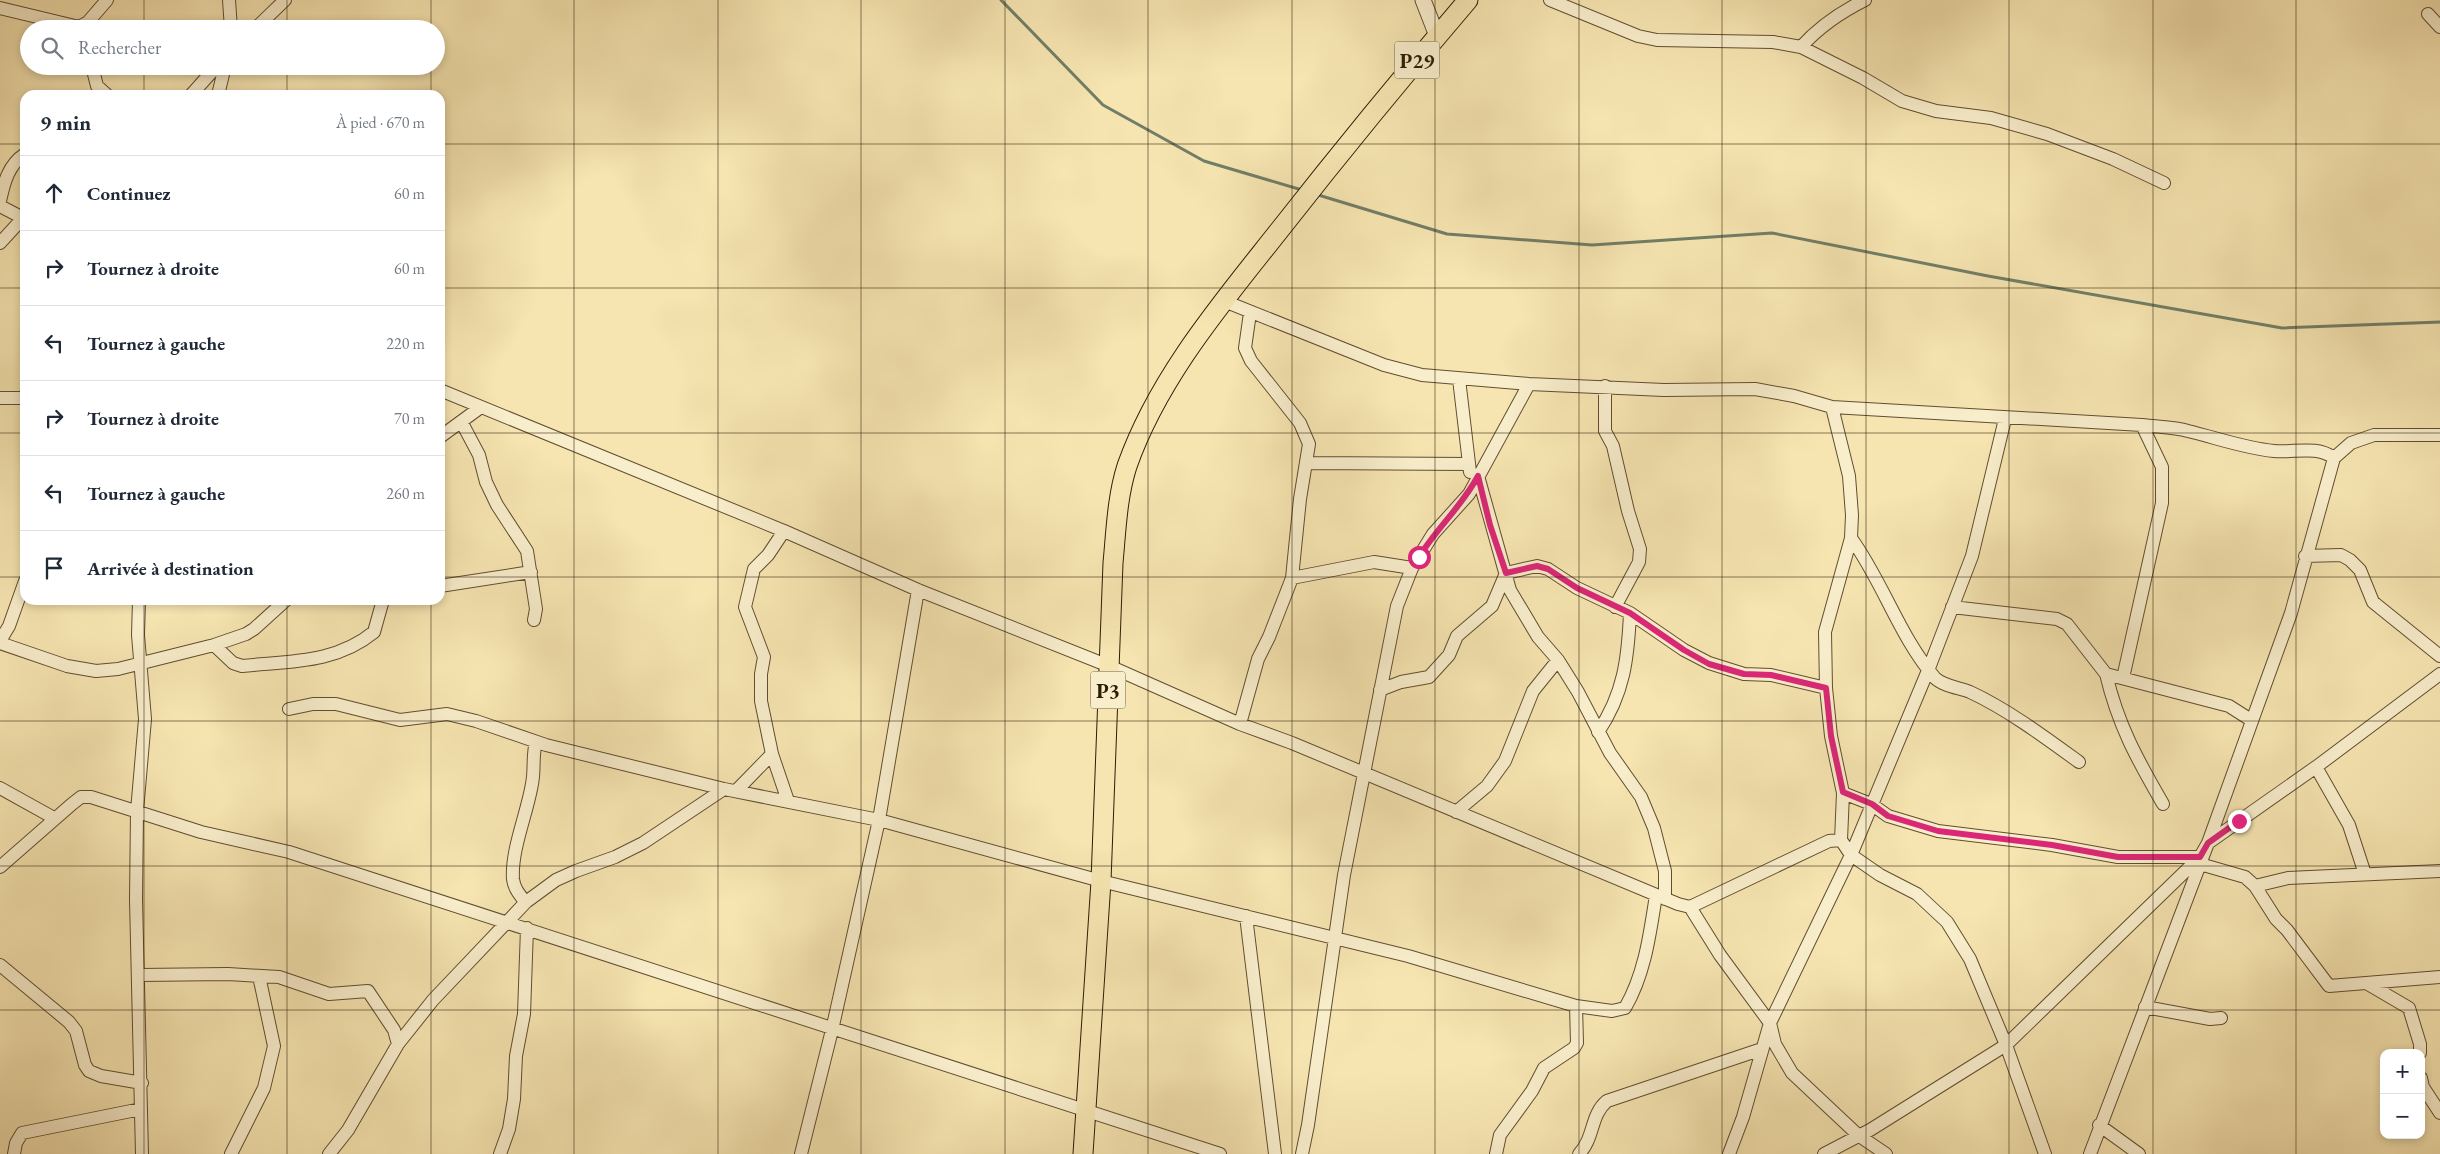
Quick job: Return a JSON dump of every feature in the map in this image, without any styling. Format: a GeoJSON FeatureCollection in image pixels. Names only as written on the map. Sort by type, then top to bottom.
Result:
{"type":"FeatureCollection","features":[{"type":"Feature","properties":{"kind":"main road","name":"P29"},"geometry":{"type":"LineString","coordinates":[[1253,263],[1366,120],[1468,0]]}},
{"type":"Feature","properties":{"kind":"main road","name":"P3"},"geometry":{"type":"LineString","coordinates":[[1083,1154],[1088,1113],[1101,881],[1114,555],[1118,514],[1126,468],[1146,419],[1181,359],[1253,263]]}},
{"type":"Feature","properties":{"kind":"street"},"geometry":{"type":"LineString","coordinates":[[90,20],[106,0]]}},
{"type":"Feature","properties":{"kind":"street"},"geometry":{"type":"LineString","coordinates":[[230,0],[231,20]]}},
{"type":"Feature","properties":{"kind":"street"},"geometry":{"type":"LineString","coordinates":[[264,20],[285,0]]}},
{"type":"Feature","properties":{"kind":"street"},"geometry":{"type":"LineString","coordinates":[[1423,0],[1437,36]]}},
{"type":"Feature","properties":{"kind":"street"},"geometry":{"type":"LineString","coordinates":[[1550,0],[1638,36],[1657,40],[1773,42],[1801,47],[1863,78],[1902,101],[1936,111],[1991,118],[2047,134],[2113,159],[2164,183]]}},
{"type":"Feature","properties":{"kind":"street"},"geometry":{"type":"LineString","coordinates":[[1801,47],[1811,36],[1850,7],[1865,0]]}},
{"type":"Feature","properties":{"kind":"street"},"geometry":{"type":"LineString","coordinates":[[0,8],[48,20]]}},
{"type":"Feature","properties":{"kind":"street"},"geometry":{"type":"LineString","coordinates":[[2428,14],[2440,27]]}},
{"type":"Feature","properties":{"kind":"street"},"geometry":{"type":"LineString","coordinates":[[93,75],[95,90]]}},
{"type":"Feature","properties":{"kind":"street"},"geometry":{"type":"LineString","coordinates":[[196,90],[210,75]]}},
{"type":"Feature","properties":{"kind":"street"},"geometry":{"type":"LineString","coordinates":[[219,90],[223,75]]}},
{"type":"Feature","properties":{"kind":"street"},"geometry":{"type":"LineString","coordinates":[[0,201],[6,175],[20,159]]}},
{"type":"Feature","properties":{"kind":"street"},"geometry":{"type":"LineString","coordinates":[[0,206],[20,217]]}},
{"type":"Feature","properties":{"kind":"street"},"geometry":{"type":"LineString","coordinates":[[0,243],[20,223]]}},
{"type":"Feature","properties":{"kind":"street"},"geometry":{"type":"LineString","coordinates":[[1224,301],[1384,365],[1422,375],[1529,384],[1664,390],[1755,389],[1794,396],[1832,407],[2005,419],[2142,425],[2187,430],[2255,449],[2284,452],[2316,450],[2325,452],[2334,458]]}},
{"type":"Feature","properties":{"kind":"street"},"geometry":{"type":"LineString","coordinates":[[1240,724],[1258,659],[1292,578],[1309,444],[1300,423],[1250,361],[1244,348],[1250,313]]}},
{"type":"Feature","properties":{"kind":"street"},"geometry":{"type":"LineString","coordinates":[[289,709],[312,704],[336,704],[400,720],[448,714],[476,721],[536,742],[730,790],[879,820],[1101,881],[1408,956],[1576,1006],[1612,1011],[1624,1008],[1632,996],[1647,951],[1666,871],[1654,828],[1641,798],[1610,753],[1578,692],[1558,660],[1524,617],[1510,590],[1469,464],[1460,379]]}},
{"type":"Feature","properties":{"kind":"street"},"geometry":{"type":"LineString","coordinates":[[1302,1154],[1308,1125],[1334,938],[1363,773],[1395,610],[1412,568],[1433,534],[1476,482],[1529,384]]}},
{"type":"Feature","properties":{"kind":"street"},"geometry":{"type":"LineString","coordinates":[[1605,386],[1605,430],[1613,446],[1628,511],[1640,549],[1639,562],[1615,607]]}},
{"type":"Feature","properties":{"kind":"street"},"geometry":{"type":"LineString","coordinates":[[445,392],[784,530],[918,590],[1109,666],[1240,724],[1661,897],[1690,907],[1720,955],[1770,1023],[1775,1044],[1792,1073],[1858,1135],[1886,1154]]}},
{"type":"Feature","properties":{"kind":"street"},"geometry":{"type":"LineString","coordinates":[[0,398],[20,398]]}},
{"type":"Feature","properties":{"kind":"street"},"geometry":{"type":"LineString","coordinates":[[445,434],[481,407]]}},
{"type":"Feature","properties":{"kind":"street"},"geometry":{"type":"LineString","coordinates":[[1832,407],[1849,476],[1852,515],[1850,538],[1825,632],[1826,688],[1831,736],[1843,792],[1841,840],[1850,855],[1880,875],[1917,894],[1947,922],[1970,959],[2006,1046],[2045,1154]]}},
{"type":"Feature","properties":{"kind":"street"},"geometry":{"type":"LineString","coordinates":[[1729,1154],[1743,1117],[1770,1023],[1850,855],[1928,668],[1972,556],[2005,419]]}},
{"type":"Feature","properties":{"kind":"street"},"geometry":{"type":"LineString","coordinates":[[462,423],[479,455],[486,482],[497,505],[527,551],[536,609],[534,620]]}},
{"type":"Feature","properties":{"kind":"street"},"geometry":{"type":"LineString","coordinates":[[2123,678],[2162,502],[2162,467],[2142,425]]}},
{"type":"Feature","properties":{"kind":"street"},"geometry":{"type":"LineString","coordinates":[[2090,1154],[2099,1125],[2208,843],[2291,613],[2305,556],[2334,458],[2351,443],[2374,435],[2440,435]]}},
{"type":"Feature","properties":{"kind":"street"},"geometry":{"type":"LineString","coordinates":[[1307,463],[1469,464]]}},
{"type":"Feature","properties":{"kind":"street"},"geometry":{"type":"LineString","coordinates":[[784,530],[768,555],[754,569],[745,607],[764,657],[761,674],[761,701],[772,754],[788,801]]}},
{"type":"Feature","properties":{"kind":"street"},"geometry":{"type":"LineString","coordinates":[[1850,538],[1865,557],[1901,628],[1936,680],[1970,692],[1990,703],[2079,762]]}},
{"type":"Feature","properties":{"kind":"street"},"geometry":{"type":"LineString","coordinates":[[2305,556],[2340,555],[2350,560],[2360,570],[2373,602],[2440,656]]}},
{"type":"Feature","properties":{"kind":"street"},"geometry":{"type":"LineString","coordinates":[[1292,578],[1374,562],[1412,568]]}},
{"type":"Feature","properties":{"kind":"street"},"geometry":{"type":"LineString","coordinates":[[1506,573],[1528,567],[1541,566],[1615,607],[1630,613],[1684,650],[1709,664],[1744,674],[1771,675],[1826,688]]}},
{"type":"Feature","properties":{"kind":"street"},"geometry":{"type":"LineString","coordinates":[[445,585],[531,572]]}},
{"type":"Feature","properties":{"kind":"street"},"geometry":{"type":"LineString","coordinates":[[1380,690],[1401,682],[1429,678],[1449,655],[1457,636],[1492,606],[1506,573]]}},
{"type":"Feature","properties":{"kind":"street"},"geometry":{"type":"LineString","coordinates":[[801,1154],[832,1030],[879,820],[918,590]]}},
{"type":"Feature","properties":{"kind":"street"},"geometry":{"type":"LineString","coordinates":[[20,594],[9,626],[0,642],[67,666],[96,672],[118,669],[214,645],[254,629],[280,605]]}},
{"type":"Feature","properties":{"kind":"street"},"geometry":{"type":"LineString","coordinates":[[139,605],[140,663],[145,719],[137,811],[136,899],[140,975],[142,1154]]}},
{"type":"Feature","properties":{"kind":"street"},"geometry":{"type":"LineString","coordinates":[[214,645],[233,663],[242,666],[316,660],[353,645],[374,632],[382,605]]}},
{"type":"Feature","properties":{"kind":"street"},"geometry":{"type":"LineString","coordinates":[[1952,607],[2057,619],[2067,624],[2106,674],[2115,710],[2124,732],[2163,804]]}},
{"type":"Feature","properties":{"kind":"street"},"geometry":{"type":"LineString","coordinates":[[1598,732],[1609,716],[1627,662],[1630,613]]}},
{"type":"Feature","properties":{"kind":"street"},"geometry":{"type":"LineString","coordinates":[[1456,812],[1487,786],[1505,761],[1533,691],[1558,660]]}},
{"type":"Feature","properties":{"kind":"street"},"geometry":{"type":"LineString","coordinates":[[2106,674],[2229,706],[2251,720]]}},
{"type":"Feature","properties":{"kind":"street"},"geometry":{"type":"LineString","coordinates":[[2208,843],[2316,767],[2440,674]]}},
{"type":"Feature","properties":{"kind":"street"},"geometry":{"type":"LineString","coordinates":[[526,902],[518,894],[513,880],[514,861],[532,783],[532,763],[536,742]]}},
{"type":"Feature","properties":{"kind":"street"},"geometry":{"type":"LineString","coordinates":[[329,1154],[348,1130],[398,1044],[432,1000],[526,902],[556,880],[576,870],[615,857],[643,843],[730,790],[772,754]]}},
{"type":"Feature","properties":{"kind":"street"},"geometry":{"type":"LineString","coordinates":[[2316,767],[2349,825],[2365,874]]}},
{"type":"Feature","properties":{"kind":"street"},"geometry":{"type":"LineString","coordinates":[[0,788],[54,818]]}},
{"type":"Feature","properties":{"kind":"street"},"geometry":{"type":"LineString","coordinates":[[1843,792],[1872,804],[1888,816],[1938,831],[2052,845],[2118,857],[2200,861],[2245,877],[2255,886],[2276,919],[2287,930],[2329,986],[2440,977]]}},
{"type":"Feature","properties":{"kind":"street"},"geometry":{"type":"LineString","coordinates":[[0,867],[54,818],[85,796],[202,832],[290,852],[527,928],[832,1030],[1220,1154]]}},
{"type":"Feature","properties":{"kind":"street"},"geometry":{"type":"LineString","coordinates":[[1690,907],[1829,841],[1841,840]]}},
{"type":"Feature","properties":{"kind":"street"},"geometry":{"type":"LineString","coordinates":[[1824,1154],[1870,1130],[2006,1046],[2200,861]]}},
{"type":"Feature","properties":{"kind":"street"},"geometry":{"type":"LineString","coordinates":[[2255,886],[2288,878],[2440,871]]}},
{"type":"Feature","properties":{"kind":"street"},"geometry":{"type":"LineString","coordinates":[[1246,916],[1258,995],[1275,1154]]}},
{"type":"Feature","properties":{"kind":"street"},"geometry":{"type":"LineString","coordinates":[[500,1154],[509,1130],[514,1099],[516,1056],[524,1014],[527,928]]}},
{"type":"Feature","properties":{"kind":"street"},"geometry":{"type":"LineString","coordinates":[[0,966],[70,1022],[76,1031],[85,1065],[89,1071],[101,1076],[142,1083]]}},
{"type":"Feature","properties":{"kind":"street"},"geometry":{"type":"LineString","coordinates":[[140,975],[180,974],[279,977],[329,994],[368,990],[394,1030],[398,1044]]}},
{"type":"Feature","properties":{"kind":"street"},"geometry":{"type":"LineString","coordinates":[[231,1154],[264,1088],[274,1046],[259,976]]}},
{"type":"Feature","properties":{"kind":"street"},"geometry":{"type":"LineString","coordinates":[[2368,984],[2409,1008],[2420,1049]]}},
{"type":"Feature","properties":{"kind":"street"},"geometry":{"type":"LineString","coordinates":[[1496,1154],[1500,1135],[1532,1091],[1544,1068],[1574,1048],[1577,1043],[1576,1006]]}},
{"type":"Feature","properties":{"kind":"street"},"geometry":{"type":"LineString","coordinates":[[2145,1007],[2210,1018],[2221,1018]]}},
{"type":"Feature","properties":{"kind":"street"},"geometry":{"type":"LineString","coordinates":[[1579,1154],[1589,1141],[1600,1106],[1607,1101],[1762,1049]]}},
{"type":"Feature","properties":{"kind":"street"},"geometry":{"type":"LineString","coordinates":[[2425,1089],[2440,1114]]}},
{"type":"Feature","properties":{"kind":"street"},"geometry":{"type":"LineString","coordinates":[[14,1154],[16,1143],[22,1133],[141,1109]]}},
{"type":"Feature","properties":{"kind":"street"},"geometry":{"type":"LineString","coordinates":[[2099,1125],[2139,1154]]}},
{"type":"Feature","properties":{"kind":"waterway"},"geometry":{"type":"LineString","coordinates":[[1001,0],[1103,105],[1204,161],[1302,190]]}},
{"type":"Feature","properties":{"kind":"waterway"},"geometry":{"type":"LineString","coordinates":[[1315,194],[1447,234],[1592,245],[1772,233],[1988,276],[2282,328],[2440,322]]}},
{"type":"Feature","properties":{"kind":"route"},"geometry":{"type":"LineString","coordinates":[[1419,557],[1433,534],[1469,494],[1478,476],[1490,525],[1506,573],[1528,567],[1541,566],[1577,588],[1630,613],[1684,650],[1709,664],[1744,674],[1771,675],[1826,688],[1831,736],[1843,792],[1872,804],[1888,816],[1938,831],[2052,845],[2118,857],[2200,857],[2208,843],[2239,821]]}}]}
